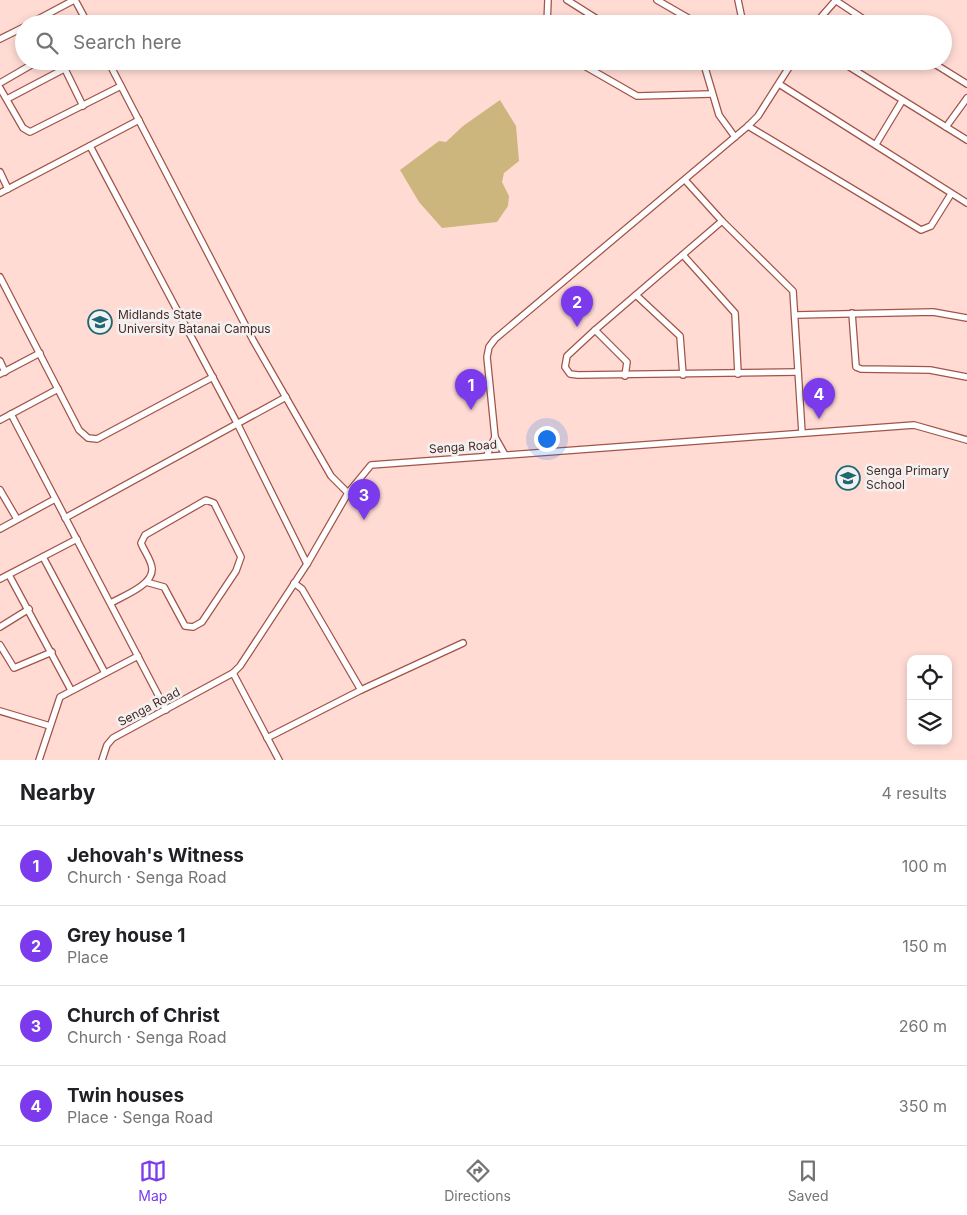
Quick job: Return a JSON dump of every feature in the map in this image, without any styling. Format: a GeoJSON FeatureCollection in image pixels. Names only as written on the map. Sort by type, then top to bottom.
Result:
{"type":"FeatureCollection","features":[{"type":"Feature","properties":{"kind":"street"},"geometry":{"type":"LineString","coordinates":[[46,15],[74,0],[83,15]]}},
{"type":"Feature","properties":{"kind":"street"},"geometry":{"type":"LineString","coordinates":[[547,15],[548,0]]}},
{"type":"Feature","properties":{"kind":"street"},"geometry":{"type":"LineString","coordinates":[[567,0],[591,15]]}},
{"type":"Feature","properties":{"kind":"street"},"geometry":{"type":"LineString","coordinates":[[657,0],[683,15]]}},
{"type":"Feature","properties":{"kind":"street"},"geometry":{"type":"LineString","coordinates":[[738,0],[741,15]]}},
{"type":"Feature","properties":{"kind":"street"},"geometry":{"type":"LineString","coordinates":[[822,15],[835,0],[858,15]]}},
{"type":"Feature","properties":{"kind":"street"},"geometry":{"type":"LineString","coordinates":[[0,39],[15,32]]}},
{"type":"Feature","properties":{"kind":"street"},"geometry":{"type":"LineString","coordinates":[[0,83],[22,70]]}},
{"type":"Feature","properties":{"kind":"street"},"geometry":{"type":"LineString","coordinates":[[6,99],[60,70]]}},
{"type":"Feature","properties":{"kind":"street"},"geometry":{"type":"LineString","coordinates":[[65,70],[83,106]]}},
{"type":"Feature","properties":{"kind":"street"},"geometry":{"type":"LineString","coordinates":[[113,70],[254,340],[331,476],[348,493]]}},
{"type":"Feature","properties":{"kind":"street"},"geometry":{"type":"LineString","coordinates":[[592,70],[637,96],[711,94]]}},
{"type":"Feature","properties":{"kind":"street"},"geometry":{"type":"LineString","coordinates":[[705,70],[719,115],[735,137]]}},
{"type":"Feature","properties":{"kind":"street"},"geometry":{"type":"LineString","coordinates":[[504,454],[495,437],[487,357],[489,347],[494,339],[748,126],[758,116],[788,70]]}},
{"type":"Feature","properties":{"kind":"street"},"geometry":{"type":"LineString","coordinates":[[854,70],[967,140]]}},
{"type":"Feature","properties":{"kind":"street"},"geometry":{"type":"LineString","coordinates":[[944,70],[967,84]]}},
{"type":"Feature","properties":{"kind":"street"},"geometry":{"type":"LineString","coordinates":[[779,84],[967,203]]}},
{"type":"Feature","properties":{"kind":"street"},"geometry":{"type":"LineString","coordinates":[[0,88],[23,128],[30,132],[121,86]]}},
{"type":"Feature","properties":{"kind":"street"},"geometry":{"type":"LineString","coordinates":[[946,127],[967,98]]}},
{"type":"Feature","properties":{"kind":"street"},"geometry":{"type":"LineString","coordinates":[[876,144],[902,101]]}},
{"type":"Feature","properties":{"kind":"street"},"geometry":{"type":"LineString","coordinates":[[0,193],[139,120]]}},
{"type":"Feature","properties":{"kind":"street"},"geometry":{"type":"LineString","coordinates":[[748,126],[921,230],[930,226],[951,194]]}},
{"type":"Feature","properties":{"kind":"street"},"geometry":{"type":"LineString","coordinates":[[90,146],[237,423],[308,564]]}},
{"type":"Feature","properties":{"kind":"street"},"geometry":{"type":"LineString","coordinates":[[0,172],[8,188]]}},
{"type":"Feature","properties":{"kind":"street"},"geometry":{"type":"LineString","coordinates":[[685,180],[722,221],[791,288],[796,315],[797,372],[802,432]]}},
{"type":"Feature","properties":{"kind":"street"},"geometry":{"type":"LineString","coordinates":[[722,221],[567,356],[565,368],[570,374],[625,376],[797,372]]}},
{"type":"Feature","properties":{"kind":"street"},"geometry":{"type":"LineString","coordinates":[[683,255],[735,313],[738,374]]}},
{"type":"Feature","properties":{"kind":"street"},"geometry":{"type":"LineString","coordinates":[[0,277],[83,436],[93,440],[98,439],[213,377]]}},
{"type":"Feature","properties":{"kind":"street"},"geometry":{"type":"LineString","coordinates":[[636,295],[680,336],[682,375]]}},
{"type":"Feature","properties":{"kind":"street"},"geometry":{"type":"LineString","coordinates":[[796,315],[933,312],[967,318]]}},
{"type":"Feature","properties":{"kind":"street"},"geometry":{"type":"LineString","coordinates":[[852,313],[856,367],[861,369],[930,370],[967,377]]}},
{"type":"Feature","properties":{"kind":"street"},"geometry":{"type":"LineString","coordinates":[[595,330],[627,362],[625,376]]}},
{"type":"Feature","properties":{"kind":"street"},"geometry":{"type":"LineString","coordinates":[[0,361],[3,373],[40,353]]}},
{"type":"Feature","properties":{"kind":"street"},"geometry":{"type":"LineString","coordinates":[[0,420],[58,389]]}},
{"type":"Feature","properties":{"kind":"street"},"geometry":{"type":"LineString","coordinates":[[65,518],[286,397]]}},
{"type":"Feature","properties":{"kind":"street"},"geometry":{"type":"LineString","coordinates":[[11,414],[166,710]]}},
{"type":"Feature","properties":{"kind":"street","name":"Senga Road"},"geometry":{"type":"LineString","coordinates":[[102,760],[107,745],[113,738],[233,673],[250,654],[308,564],[348,493],[371,465],[914,425],[967,440]]}},
{"type":"Feature","properties":{"kind":"street"},"geometry":{"type":"LineString","coordinates":[[487,455],[495,437]]}},
{"type":"Feature","properties":{"kind":"street"},"geometry":{"type":"LineString","coordinates":[[0,490],[17,519]]}},
{"type":"Feature","properties":{"kind":"street"},"geometry":{"type":"LineString","coordinates":[[0,529],[55,499]]}},
{"type":"Feature","properties":{"kind":"street"},"geometry":{"type":"LineString","coordinates":[[111,603],[146,582],[152,567],[142,546],[142,538],[203,502],[209,501],[214,503],[241,557],[236,571],[202,622],[197,626],[185,626],[164,587],[146,582]]}},
{"type":"Feature","properties":{"kind":"street"},"geometry":{"type":"LineString","coordinates":[[0,580],[77,539]]}},
{"type":"Feature","properties":{"kind":"street"},"geometry":{"type":"LineString","coordinates":[[43,557],[105,673]]}},
{"type":"Feature","properties":{"kind":"street"},"geometry":{"type":"LineString","coordinates":[[9,574],[71,690]]}},
{"type":"Feature","properties":{"kind":"street"},"geometry":{"type":"LineString","coordinates":[[294,584],[302,589],[361,690]]}},
{"type":"Feature","properties":{"kind":"street"},"geometry":{"type":"LineString","coordinates":[[0,627],[29,609]]}},
{"type":"Feature","properties":{"kind":"street"},"geometry":{"type":"LineString","coordinates":[[267,738],[361,690],[463,644]]}},
{"type":"Feature","properties":{"kind":"street"},"geometry":{"type":"LineString","coordinates":[[0,645],[14,668],[52,652]]}},
{"type":"Feature","properties":{"kind":"street"},"geometry":{"type":"LineString","coordinates":[[39,760],[59,698],[138,656]]}},
{"type":"Feature","properties":{"kind":"street"},"geometry":{"type":"LineString","coordinates":[[233,673],[279,760]]}},
{"type":"Feature","properties":{"kind":"street"},"geometry":{"type":"LineString","coordinates":[[0,711],[50,726]]}},
{"type":"Feature","properties":{"kind":"shaded area"},"geometry":{"type":"Polygon","coordinates":[[[500,100],[516,126],[519,161],[504,173],[502,182],[509,196],[508,206],[497,222],[442,228],[419,202],[400,170],[439,141],[446,142],[463,126],[500,100]]]}},
{"type":"Feature","properties":{"kind":"place","name":"Midlands State University Batanai Campus"},"geometry":{"type":"Point","coordinates":[100,322]}},
{"type":"Feature","properties":{"kind":"place","name":"Grey house 1"},"geometry":{"type":"Point","coordinates":[577,327]}},
{"type":"Feature","properties":{"kind":"place","name":"Jehovah's Witness"},"geometry":{"type":"Point","coordinates":[471,410]}},
{"type":"Feature","properties":{"kind":"place","name":"Twin houses"},"geometry":{"type":"Point","coordinates":[819,419]}},
{"type":"Feature","properties":{"kind":"place","name":"Senga Primary School"},"geometry":{"type":"Point","coordinates":[848,478]}},
{"type":"Feature","properties":{"kind":"place","name":"Church of Christ"},"geometry":{"type":"Point","coordinates":[364,520]}}]}
